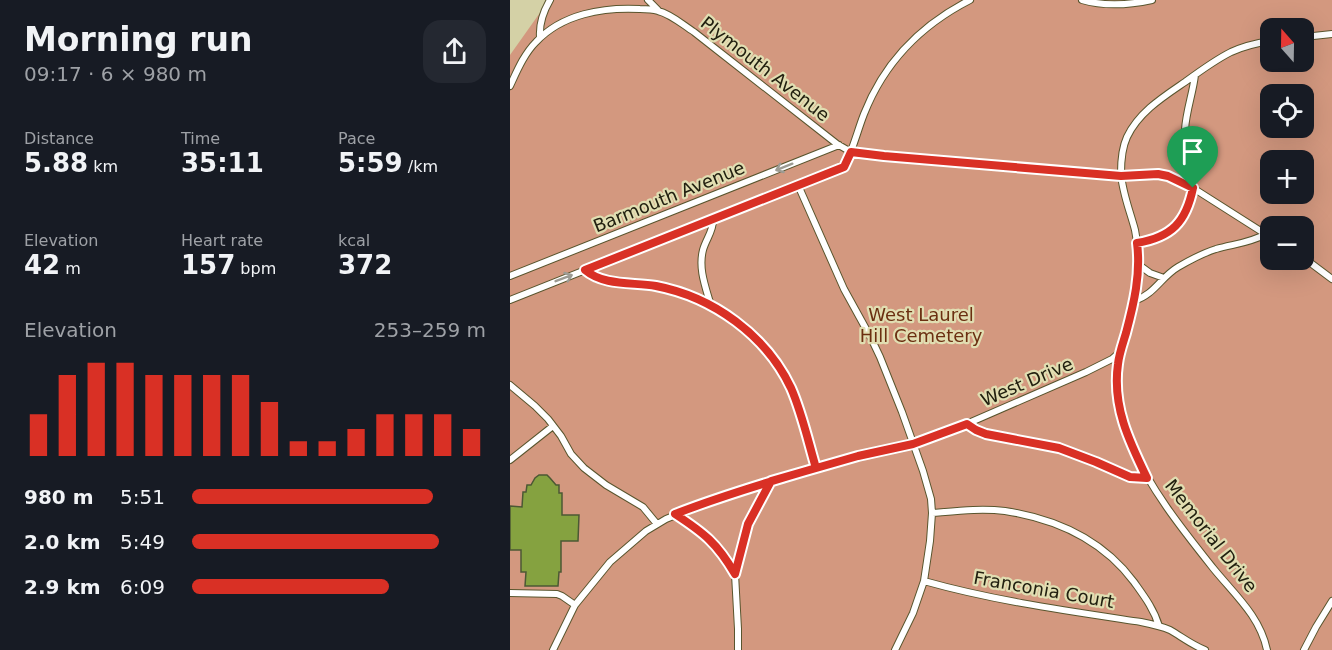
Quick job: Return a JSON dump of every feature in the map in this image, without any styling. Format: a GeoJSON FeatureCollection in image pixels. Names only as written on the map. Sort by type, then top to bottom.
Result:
{"type":"FeatureCollection","features":[{"type":"Feature","properties":{"kind":"lane"},"geometry":{"type":"LineString","coordinates":[[510,86],[527,52],[540,37],[540,21],[550,0]]}},
{"type":"Feature","properties":{"kind":"lane","name":"Plymouth Avenue"},"geometry":{"type":"LineString","coordinates":[[648,0],[658,11],[694,32],[851,152]]}},
{"type":"Feature","properties":{"kind":"lane"},"geometry":{"type":"LineString","coordinates":[[970,0],[924,29],[897,56],[871,99],[851,152],[1121,176],[1158,174],[1168,176],[1193,188],[1260,230]]}},
{"type":"Feature","properties":{"kind":"lane"},"geometry":{"type":"LineString","coordinates":[[1082,0],[1109,5],[1127,5],[1147,0]]}},
{"type":"Feature","properties":{"kind":"lane","name":"Plymouth Avenue"},"geometry":{"type":"LineString","coordinates":[[540,37],[567,21],[598,11],[630,8],[658,11]]}},
{"type":"Feature","properties":{"kind":"lane"},"geometry":{"type":"LineString","coordinates":[[1314,36],[1332,34]]}},
{"type":"Feature","properties":{"kind":"lane","name":"Memorial Drive"},"geometry":{"type":"LineString","coordinates":[[1260,43],[1233,52],[1151,106],[1131,129],[1123,147],[1121,176],[1137,243],[1138,265],[1134,301],[1119,353],[1117,389],[1121,416],[1130,443],[1147,478],[1206,558],[1253,615],[1267,650]]}},
{"type":"Feature","properties":{"kind":"lane"},"geometry":{"type":"LineString","coordinates":[[1137,243],[1167,233],[1181,222],[1187,212],[1193,188],[1186,153],[1185,129],[1195,75]]}},
{"type":"Feature","properties":{"kind":"lane","name":"Barmouth Avenue"},"geometry":{"type":"LineString","coordinates":[[510,276],[839,145]]}},
{"type":"Feature","properties":{"kind":"lane","name":"Barmouth Avenue"},"geometry":{"type":"LineString","coordinates":[[510,300],[844,167],[851,152]]}},
{"type":"Feature","properties":{"kind":"lane"},"geometry":{"type":"LineString","coordinates":[[798,185],[844,289],[880,357],[902,412],[931,499],[930,541],[924,581],[914,613],[895,650]]}},
{"type":"Feature","properties":{"kind":"lane"},"geometry":{"type":"LineString","coordinates":[[711,306],[703,277],[701,258],[713,227],[713,219]]}},
{"type":"Feature","properties":{"kind":"lane"},"geometry":{"type":"LineString","coordinates":[[1134,301],[1148,295],[1178,267],[1203,254],[1260,238]]}},
{"type":"Feature","properties":{"kind":"lane"},"geometry":{"type":"LineString","coordinates":[[1138,265],[1164,278]]}},
{"type":"Feature","properties":{"kind":"lane"},"geometry":{"type":"LineString","coordinates":[[1314,266],[1332,279]]}},
{"type":"Feature","properties":{"kind":"lane"},"geometry":{"type":"LineString","coordinates":[[585,270],[596,278],[668,289],[696,298],[728,316],[752,336],[781,370],[795,399],[816,468]]}},
{"type":"Feature","properties":{"kind":"lane","name":"West Drive"},"geometry":{"type":"LineString","coordinates":[[553,650],[575,605],[610,562],[640,536],[675,514],[771,481],[858,456],[913,444],[967,424],[1086,372],[1119,353]]}},
{"type":"Feature","properties":{"kind":"lane"},"geometry":{"type":"LineString","coordinates":[[510,385],[535,406],[553,426],[584,468],[606,485],[643,507],[657,524]]}},
{"type":"Feature","properties":{"kind":"lane"},"geometry":{"type":"LineString","coordinates":[[967,424],[986,434],[1059,448],[1130,477],[1147,478]]}},
{"type":"Feature","properties":{"kind":"lane"},"geometry":{"type":"LineString","coordinates":[[510,460],[553,426]]}},
{"type":"Feature","properties":{"kind":"lane"},"geometry":{"type":"LineString","coordinates":[[738,650],[735,574],[748,524],[771,481]]}},
{"type":"Feature","properties":{"kind":"lane","name":"Franconia Court"},"geometry":{"type":"LineString","coordinates":[[932,513],[972,510],[1005,511],[1044,520],[1078,533],[1105,551],[1122,567],[1150,605],[1159,626]]}},
{"type":"Feature","properties":{"kind":"lane"},"geometry":{"type":"LineString","coordinates":[[675,514],[714,543],[725,556],[735,574]]}},
{"type":"Feature","properties":{"kind":"lane","name":"Franconia Court"},"geometry":{"type":"LineString","coordinates":[[924,581],[1029,604],[1159,626],[1205,650]]}},
{"type":"Feature","properties":{"kind":"lane"},"geometry":{"type":"LineString","coordinates":[[510,593],[557,594],[575,605]]}},
{"type":"Feature","properties":{"kind":"lane"},"geometry":{"type":"LineString","coordinates":[[1304,650],[1332,601]]}},
{"type":"Feature","properties":{"kind":"green space","name":"West Laurel Hill Cemetery"},"geometry":{"type":"Polygon","coordinates":[[[549,0],[1332,0],[1332,650],[510,650],[510,55],[549,0]]]}},
{"type":"Feature","properties":{"kind":"building"},"geometry":{"type":"Polygon","coordinates":[[[539,475],[547,475],[556,485],[559,485],[559,493],[562,493],[562,515],[579,515],[578,541],[561,541],[561,572],[559,572],[558,586],[525,586],[526,572],[521,572],[521,550],[510,550],[510,506],[522,507],[523,492],[526,492],[527,485],[531,485],[539,475]]]}},
{"type":"Feature","properties":{"kind":"route"},"geometry":{"type":"LineString","coordinates":[[1193,188],[1168,176],[1158,174],[1121,176],[851,152],[844,167],[585,270],[596,278],[668,289],[696,298],[711,306],[728,316],[758,341],[785,377],[800,413],[816,468],[771,481],[730,494],[675,514],[714,543],[725,556],[735,574],[748,524],[771,481],[858,456],[913,444],[967,424],[986,434],[1059,448],[1118,473],[1130,477],[1147,478],[1130,443],[1118,403],[1119,353],[1134,301],[1138,277],[1137,243],[1167,233],[1181,222],[1187,212],[1193,188]]}}]}
